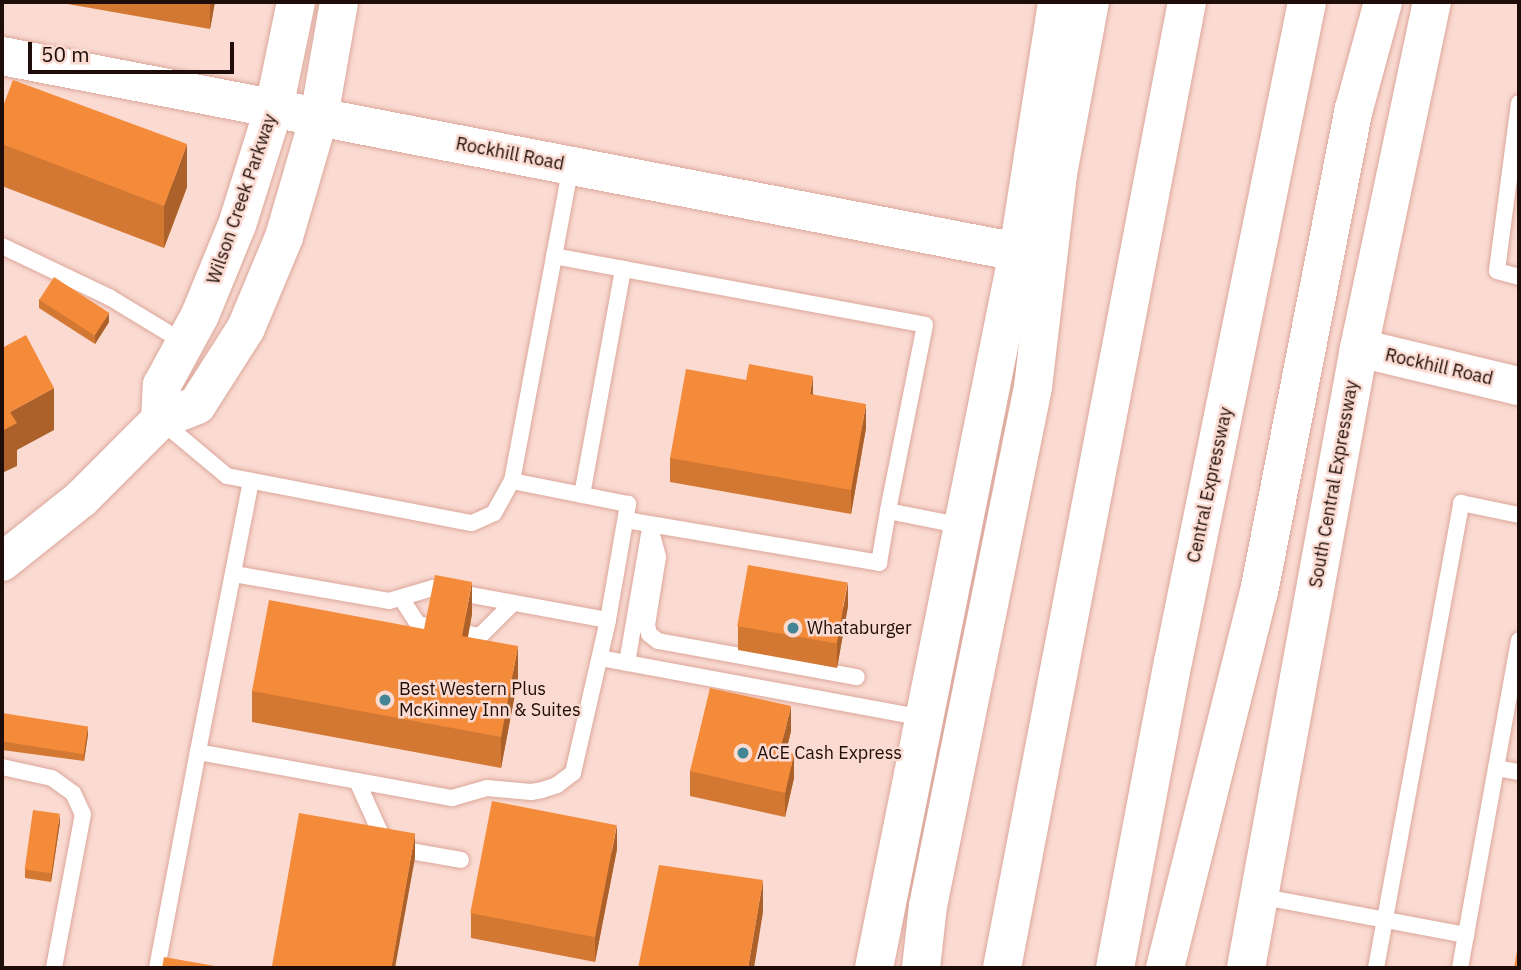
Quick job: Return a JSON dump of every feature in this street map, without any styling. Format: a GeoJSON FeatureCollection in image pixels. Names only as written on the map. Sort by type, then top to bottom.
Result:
{"type":"FeatureCollection","features":[{"type":"Feature","properties":{"kind":"main road","name":"Wilson Creek Parkway"},"geometry":{"type":"LineString","coordinates":[[160,420],[162,385],[200,315],[237,225],[274,108],[296,2]]}},
{"type":"Feature","properties":{"kind":"main road"},"geometry":{"type":"LineString","coordinates":[[2,562],[81,499],[160,420],[197,404],[246,328],[285,237],[319,117],[338,2]]}},
{"type":"Feature","properties":{"kind":"main road"},"geometry":{"type":"LineString","coordinates":[[874,968],[1018,252],[1057,2]]}},
{"type":"Feature","properties":{"kind":"main road"},"geometry":{"type":"LineString","coordinates":[[921,968],[931,892],[1034,387],[1058,174],[1090,2]]}},
{"type":"Feature","properties":{"kind":"main road"},"geometry":{"type":"LineString","coordinates":[[1002,968],[1187,2]]}},
{"type":"Feature","properties":{"kind":"main road","name":"Central Expressway"},"geometry":{"type":"LineString","coordinates":[[1115,968],[1173,662],[1307,2]]}},
{"type":"Feature","properties":{"kind":"main road"},"geometry":{"type":"LineString","coordinates":[[1165,968],[1259,592],[1354,109],[1383,2]]}},
{"type":"Feature","properties":{"kind":"main road","name":"South Central Expressway"},"geometry":{"type":"LineString","coordinates":[[1246,968],[1359,348],[1432,2]]}},
{"type":"Feature","properties":{"kind":"main road","name":"Rockhill Road"},"geometry":{"type":"LineString","coordinates":[[2,56],[1018,252]]}},
{"type":"Feature","properties":{"kind":"main road","name":"Rockhill Road"},"geometry":{"type":"LineString","coordinates":[[1359,348],[1519,386]]}},
{"type":"Feature","properties":{"kind":"lane"},"geometry":{"type":"LineString","coordinates":[[1519,103],[1497,271],[1519,278]]}},
{"type":"Feature","properties":{"kind":"lane"},"geometry":{"type":"LineString","coordinates":[[160,420],[227,477],[472,523],[494,513],[512,481],[570,165]]}},
{"type":"Feature","properties":{"kind":"lane"},"geometry":{"type":"LineString","coordinates":[[2,246],[109,298],[185,343]]}},
{"type":"Feature","properties":{"kind":"lane"},"geometry":{"type":"LineString","coordinates":[[554,256],[925,325],[879,563],[626,520]]}},
{"type":"Feature","properties":{"kind":"lane"},"geometry":{"type":"LineString","coordinates":[[582,495],[623,269]]}},
{"type":"Feature","properties":{"kind":"lane"},"geometry":{"type":"LineString","coordinates":[[157,968],[251,481]]}},
{"type":"Feature","properties":{"kind":"lane"},"geometry":{"type":"LineString","coordinates":[[198,752],[452,798],[487,788],[531,792],[557,785],[573,774],[608,620],[628,504],[512,481]]}},
{"type":"Feature","properties":{"kind":"lane"},"geometry":{"type":"LineString","coordinates":[[1376,968],[1461,503],[1519,515]]}},
{"type":"Feature","properties":{"kind":"lane"},"geometry":{"type":"LineString","coordinates":[[888,511],[963,526]]}},
{"type":"Feature","properties":{"kind":"lane"},"geometry":{"type":"LineString","coordinates":[[627,663],[651,526]]}},
{"type":"Feature","properties":{"kind":"lane"},"geometry":{"type":"LineString","coordinates":[[651,526],[658,557],[647,625],[649,634],[658,641],[857,677]]}},
{"type":"Feature","properties":{"kind":"lane"},"geometry":{"type":"LineString","coordinates":[[234,574],[389,601],[433,588],[608,620]]}},
{"type":"Feature","properties":{"kind":"lane"},"geometry":{"type":"LineString","coordinates":[[401,597],[418,624],[431,627]]}},
{"type":"Feature","properties":{"kind":"lane"},"geometry":{"type":"LineString","coordinates":[[468,634],[480,636],[513,603]]}},
{"type":"Feature","properties":{"kind":"lane"},"geometry":{"type":"LineString","coordinates":[[1460,968],[1496,768],[1515,690],[1519,640]]}},
{"type":"Feature","properties":{"kind":"lane"},"geometry":{"type":"LineString","coordinates":[[600,657],[924,718]]}},
{"type":"Feature","properties":{"kind":"lane"},"geometry":{"type":"LineString","coordinates":[[2,767],[52,778],[73,793],[83,814],[54,968]]}},
{"type":"Feature","properties":{"kind":"lane"},"geometry":{"type":"LineString","coordinates":[[1496,768],[1519,772]]}},
{"type":"Feature","properties":{"kind":"lane"},"geometry":{"type":"LineString","coordinates":[[357,781],[385,843],[393,848],[461,860]]}},
{"type":"Feature","properties":{"kind":"lane"},"geometry":{"type":"LineString","coordinates":[[1259,896],[1466,935]]}},
{"type":"Feature","properties":{"kind":"building"},"geometry":{"type":"Polygon","coordinates":[[[13,80],[187,144],[164,206],[2,144],[2,109],[13,80]]]}},
{"type":"Feature","properties":{"kind":"building"},"geometry":{"type":"Polygon","coordinates":[[[54,277],[109,313],[95,336],[39,300],[54,277]]]}},
{"type":"Feature","properties":{"kind":"building"},"geometry":{"type":"Polygon","coordinates":[[[26,335],[54,388],[10,412],[17,423],[2,431],[2,348],[26,335]]]}},
{"type":"Feature","properties":{"kind":"building"},"geometry":{"type":"Polygon","coordinates":[[[749,364],[813,376],[810,394],[866,404],[851,490],[670,458],[686,369],[746,380],[749,364]]]}},
{"type":"Feature","properties":{"kind":"building"},"geometry":{"type":"Polygon","coordinates":[[[748,565],[847,583],[837,644],[737,626],[748,565]]]}},
{"type":"Feature","properties":{"kind":"building","name":"Best Western Plus McKinney Inn & Suites"},"geometry":{"type":"Polygon","coordinates":[[[435,575],[472,582],[462,636],[518,646],[501,737],[252,691],[269,600],[424,629],[435,575]]]}},
{"type":"Feature","properties":{"kind":"building","name":"ACE Cash Express"},"geometry":{"type":"Polygon","coordinates":[[[710,688],[791,706],[780,751],[794,754],[785,793],[690,771],[710,688]]]}},
{"type":"Feature","properties":{"kind":"building"},"geometry":{"type":"Polygon","coordinates":[[[2,713],[88,727],[84,754],[2,741],[2,713]]]}},
{"type":"Feature","properties":{"kind":"building"},"geometry":{"type":"Polygon","coordinates":[[[492,801],[617,825],[595,937],[470,913],[492,801]]]}},
{"type":"Feature","properties":{"kind":"building"},"geometry":{"type":"Polygon","coordinates":[[[33,810],[60,814],[51,873],[25,869],[33,810]]]}},
{"type":"Feature","properties":{"kind":"building"},"geometry":{"type":"Polygon","coordinates":[[[299,813],[415,833],[391,968],[272,968],[299,813]]]}},
{"type":"Feature","properties":{"kind":"building"},"geometry":{"type":"Polygon","coordinates":[[[659,865],[763,880],[748,968],[638,968],[659,865]]]}},
{"type":"Feature","properties":{"kind":"building"},"geometry":{"type":"Polygon","coordinates":[[[1519,940],[1519,968],[1514,968],[1519,940]]]}},
{"type":"Feature","properties":{"kind":"building"},"geometry":{"type":"Polygon","coordinates":[[[164,957],[226,968],[162,968],[164,957]]]}},
{"type":"Feature","properties":{"kind":"place","name":"Whataburger"},"geometry":{"type":"Point","coordinates":[793,628]}},
{"type":"Feature","properties":{"kind":"place","name":"Best Western Plus McKinney Inn & Suites"},"geometry":{"type":"Point","coordinates":[385,700]}},
{"type":"Feature","properties":{"kind":"place","name":"ACE Cash Express"},"geometry":{"type":"Point","coordinates":[743,753]}}]}
